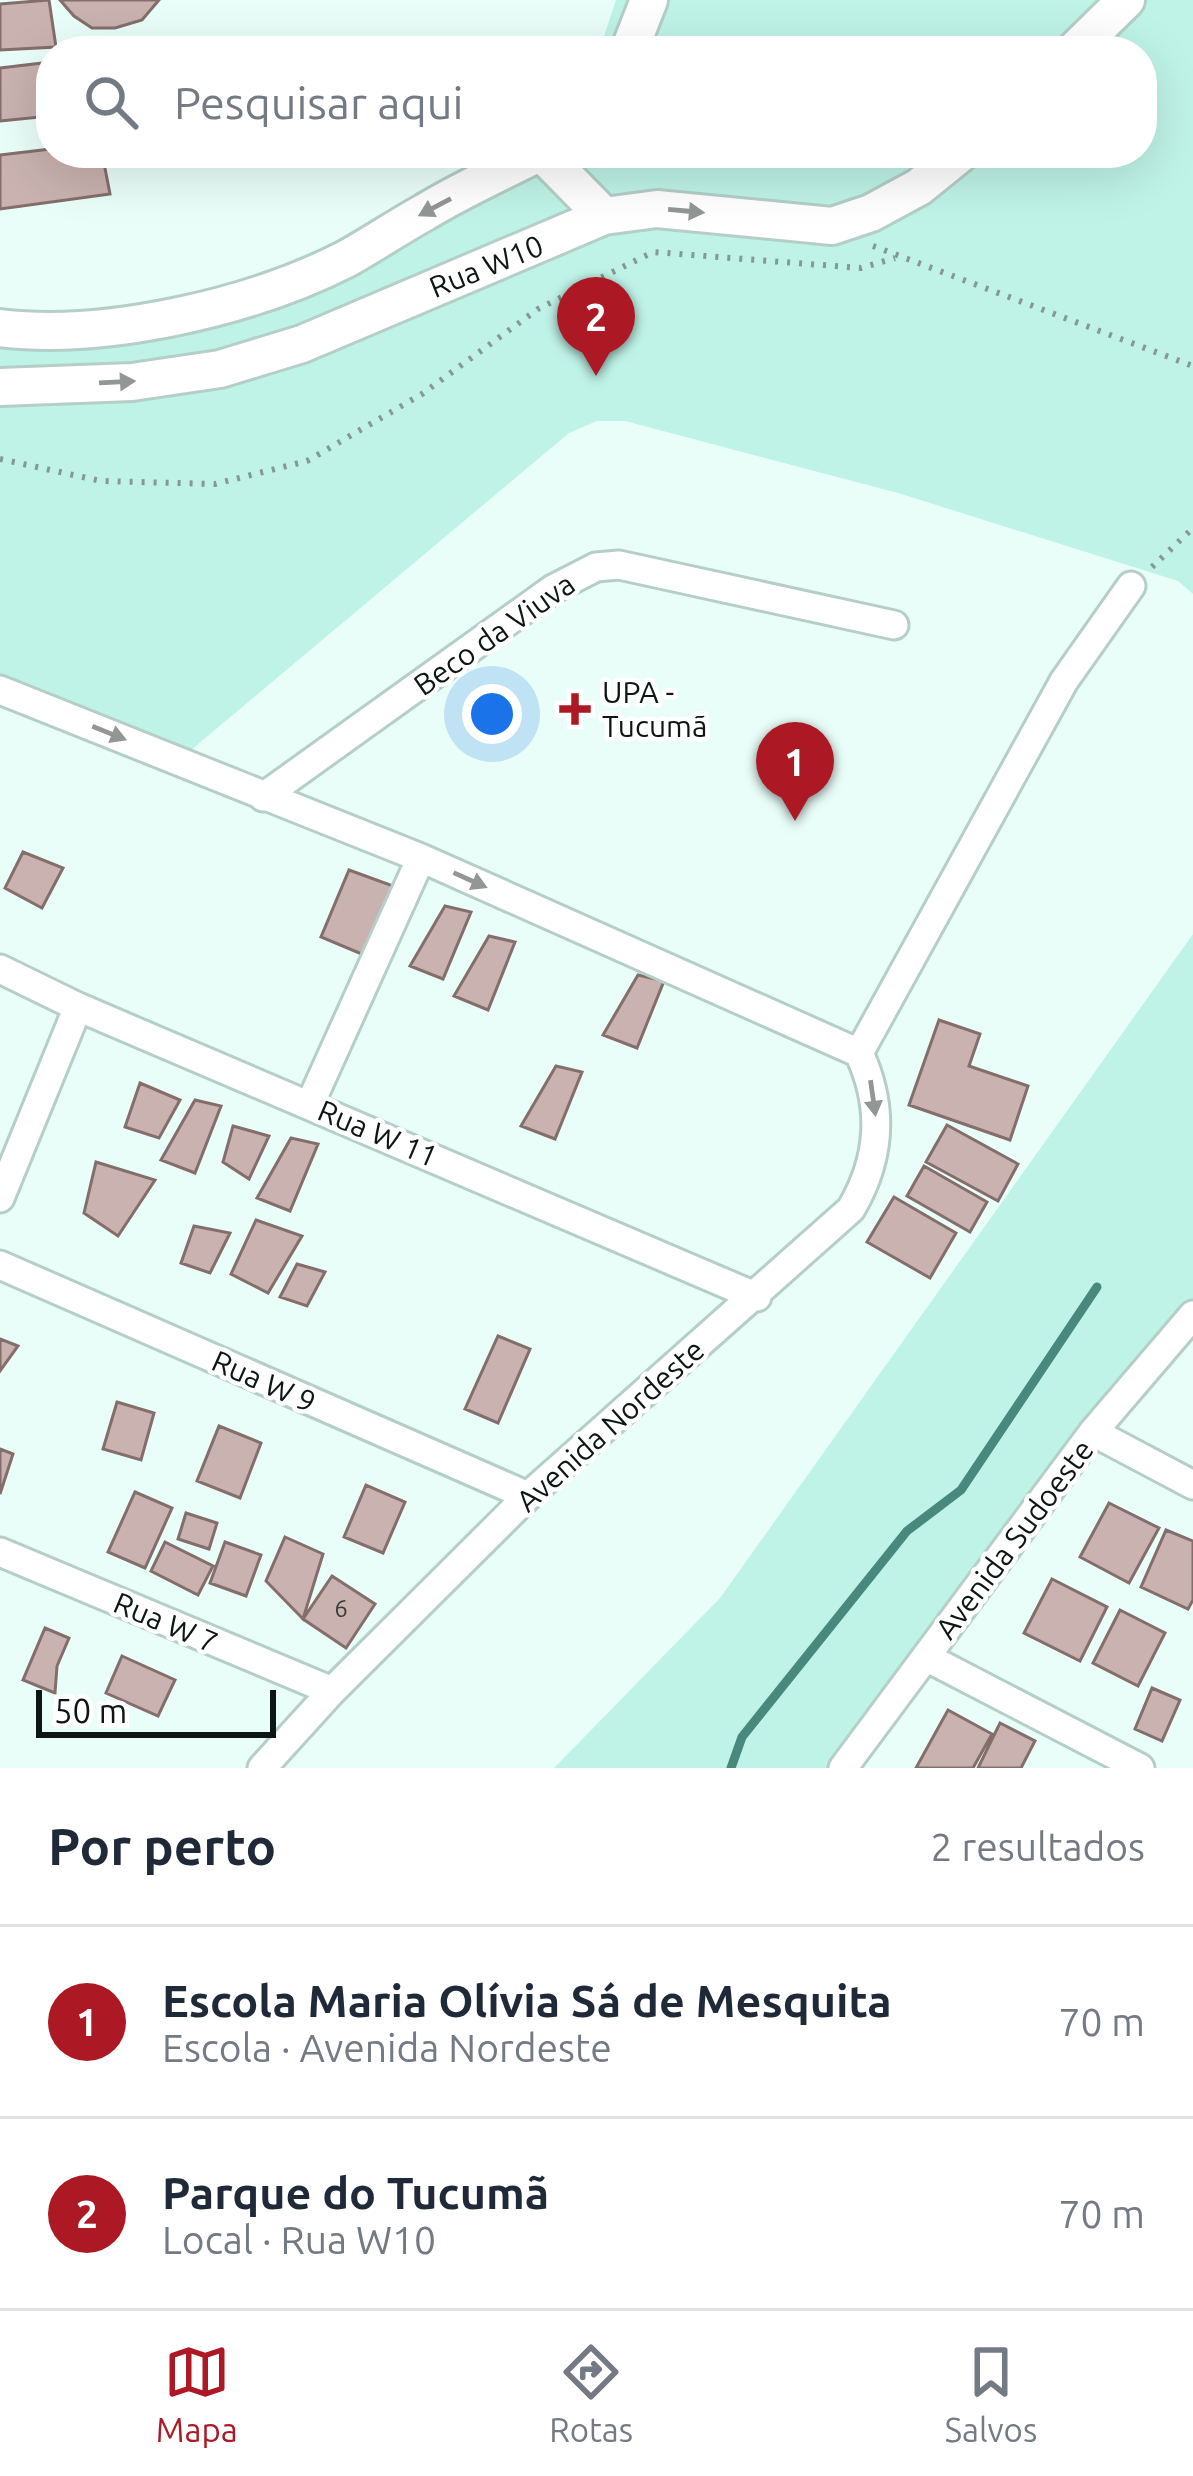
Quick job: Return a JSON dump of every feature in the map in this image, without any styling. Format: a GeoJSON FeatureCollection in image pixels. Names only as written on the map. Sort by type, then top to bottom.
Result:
{"type":"FeatureCollection","features":[{"type":"Feature","properties":{"kind":"street"},"geometry":{"type":"LineString","coordinates":[[635,36],[650,0]]}},
{"type":"Feature","properties":{"kind":"street"},"geometry":{"type":"LineString","coordinates":[[1089,36],[1126,0]]}},
{"type":"Feature","properties":{"kind":"street"},"geometry":{"type":"LineString","coordinates":[[0,328],[89,332],[142,323],[280,285],[344,259],[511,168]]}},
{"type":"Feature","properties":{"kind":"street"},"geometry":{"type":"LineString","coordinates":[[555,168],[604,216]]}},
{"type":"Feature","properties":{"kind":"street","name":"Rua W10"},"geometry":{"type":"LineString","coordinates":[[0,387],[132,382],[220,369],[302,344],[604,216],[657,209],[832,226],[871,213],[919,188],[943,168]]}},
{"type":"Feature","properties":{"kind":"street","name":"Beco da Viuva"},"geometry":{"type":"LineString","coordinates":[[263,797],[553,589],[596,567],[619,565],[894,625]]}},
{"type":"Feature","properties":{"kind":"street"},"geometry":{"type":"LineString","coordinates":[[0,690],[421,858],[860,1053],[1064,681],[1131,586]]}},
{"type":"Feature","properties":{"kind":"street"},"geometry":{"type":"LineString","coordinates":[[310,1104],[421,858]]}},
{"type":"Feature","properties":{"kind":"street","name":"Rua W 11"},"geometry":{"type":"LineString","coordinates":[[0,969],[78,1007],[757,1297]]}},
{"type":"Feature","properties":{"kind":"street"},"geometry":{"type":"LineString","coordinates":[[0,1198],[78,1007]]}},
{"type":"Feature","properties":{"kind":"street","name":"Avenida Nordeste"},"geometry":{"type":"LineString","coordinates":[[262,1768],[332,1691],[528,1496],[851,1210],[868,1180],[877,1128],[873,1084],[860,1053]]}},
{"type":"Feature","properties":{"kind":"street","name":"Rua W 9"},"geometry":{"type":"LineString","coordinates":[[0,1265],[528,1496]]}},
{"type":"Feature","properties":{"kind":"street","name":"Avenida Sudoeste"},"geometry":{"type":"LineString","coordinates":[[843,1768],[1094,1432],[1193,1315]]}},
{"type":"Feature","properties":{"kind":"street"},"geometry":{"type":"LineString","coordinates":[[1094,1432],[1193,1485]]}},
{"type":"Feature","properties":{"kind":"street","name":"Rua W 7"},"geometry":{"type":"LineString","coordinates":[[0,1552],[332,1691]]}},
{"type":"Feature","properties":{"kind":"street"},"geometry":{"type":"LineString","coordinates":[[926,1657],[1140,1768]]}},
{"type":"Feature","properties":{"kind":"path"},"geometry":{"type":"LineString","coordinates":[[832,226],[895,258],[1193,366]]}},
{"type":"Feature","properties":{"kind":"path"},"geometry":{"type":"LineString","coordinates":[[0,459],[101,481],[215,484],[308,461],[422,394],[538,309],[653,251],[862,268],[895,258]]}},
{"type":"Feature","properties":{"kind":"path"},"geometry":{"type":"LineString","coordinates":[[1131,586],[1193,528]]}},
{"type":"Feature","properties":{"kind":"green space"},"geometry":{"type":"Polygon","coordinates":[[[616,0],[1193,0],[1193,594],[1178,581],[898,493],[625,421],[597,421],[569,433],[191,750],[167,758],[0,690],[0,319],[60,332],[350,256],[481,168],[1157,168],[1157,36],[604,36],[616,0]]]}},
{"type":"Feature","properties":{"kind":"green space"},"geometry":{"type":"Polygon","coordinates":[[[1193,934],[1193,1328],[1087,1446],[854,1768],[554,1768],[720,1598],[1193,934]]]}},
{"type":"Feature","properties":{"kind":"building"},"geometry":{"type":"Polygon","coordinates":[[[49,0],[54,36],[36,36],[36,48],[0,50],[0,4],[49,0]]]}},
{"type":"Feature","properties":{"kind":"building"},"geometry":{"type":"Polygon","coordinates":[[[60,0],[159,0],[142,20],[115,28],[92,28],[60,0]]]}},
{"type":"Feature","properties":{"kind":"building"},"geometry":{"type":"Polygon","coordinates":[[[36,64],[36,117],[0,121],[0,68],[36,64]]]}},
{"type":"Feature","properties":{"kind":"building"},"geometry":{"type":"Polygon","coordinates":[[[36,151],[36,168],[105,168],[110,194],[0,209],[0,155],[36,151]]]}},
{"type":"Feature","properties":{"kind":"building"},"geometry":{"type":"Polygon","coordinates":[[[23,852],[63,868],[42,908],[5,888],[23,852]]]}},
{"type":"Feature","properties":{"kind":"building"},"geometry":{"type":"Polygon","coordinates":[[[349,870],[396,887],[364,955],[321,937],[349,870]]]}},
{"type":"Feature","properties":{"kind":"building"},"geometry":{"type":"Polygon","coordinates":[[[445,906],[471,912],[443,979],[410,966],[445,906]]]}},
{"type":"Feature","properties":{"kind":"building"},"geometry":{"type":"Polygon","coordinates":[[[489,936],[515,942],[488,1010],[454,996],[489,936]]]}},
{"type":"Feature","properties":{"kind":"building"},"geometry":{"type":"Polygon","coordinates":[[[638,975],[664,981],[637,1048],[603,1035],[638,975]]]}},
{"type":"Feature","properties":{"kind":"building"},"geometry":{"type":"Polygon","coordinates":[[[939,1020],[980,1034],[969,1066],[1028,1086],[1010,1140],[909,1105],[939,1020]]]}},
{"type":"Feature","properties":{"kind":"building"},"geometry":{"type":"Polygon","coordinates":[[[556,1066],[582,1072],[555,1139],[521,1126],[556,1066]]]}},
{"type":"Feature","properties":{"kind":"building"},"geometry":{"type":"Polygon","coordinates":[[[140,1083],[180,1100],[159,1138],[125,1127],[140,1083]]]}},
{"type":"Feature","properties":{"kind":"building"},"geometry":{"type":"Polygon","coordinates":[[[195,1100],[221,1106],[195,1173],[161,1160],[195,1100]]]}},
{"type":"Feature","properties":{"kind":"building"},"geometry":{"type":"Polygon","coordinates":[[[947,1125],[1018,1164],[998,1201],[926,1162],[947,1125]]]}},
{"type":"Feature","properties":{"kind":"building"},"geometry":{"type":"Polygon","coordinates":[[[233,1126],[269,1136],[249,1179],[223,1162],[233,1126]]]}},
{"type":"Feature","properties":{"kind":"building"},"geometry":{"type":"Polygon","coordinates":[[[291,1138],[318,1144],[290,1211],[257,1198],[291,1138]]]}},
{"type":"Feature","properties":{"kind":"building"},"geometry":{"type":"Polygon","coordinates":[[[96,1162],[155,1180],[118,1236],[84,1213],[96,1162]]]}},
{"type":"Feature","properties":{"kind":"building"},"geometry":{"type":"Polygon","coordinates":[[[924,1166],[987,1202],[970,1232],[907,1196],[924,1166]]]}},
{"type":"Feature","properties":{"kind":"building"},"geometry":{"type":"Polygon","coordinates":[[[894,1197],[956,1233],[930,1278],[867,1242],[894,1197]]]}},
{"type":"Feature","properties":{"kind":"building"},"geometry":{"type":"Polygon","coordinates":[[[256,1220],[302,1236],[268,1293],[231,1274],[256,1220]]]}},
{"type":"Feature","properties":{"kind":"building"},"geometry":{"type":"Polygon","coordinates":[[[194,1226],[230,1233],[210,1273],[181,1263],[194,1226]]]}},
{"type":"Feature","properties":{"kind":"building"},"geometry":{"type":"Polygon","coordinates":[[[297,1264],[325,1272],[307,1306],[280,1297],[297,1264]]]}},
{"type":"Feature","properties":{"kind":"building"},"geometry":{"type":"Polygon","coordinates":[[[498,1336],[530,1349],[498,1423],[465,1409],[498,1336]]]}},
{"type":"Feature","properties":{"kind":"building"},"geometry":{"type":"Polygon","coordinates":[[[0,1339],[18,1346],[0,1371],[0,1339]]]}},
{"type":"Feature","properties":{"kind":"building"},"geometry":{"type":"Polygon","coordinates":[[[117,1402],[154,1413],[141,1460],[103,1449],[117,1402]]]}},
{"type":"Feature","properties":{"kind":"building"},"geometry":{"type":"Polygon","coordinates":[[[219,1426],[261,1443],[240,1498],[197,1481],[219,1426]]]}},
{"type":"Feature","properties":{"kind":"building"},"geometry":{"type":"Polygon","coordinates":[[[0,1449],[13,1454],[0,1494],[0,1449]]]}},
{"type":"Feature","properties":{"kind":"building"},"geometry":{"type":"Polygon","coordinates":[[[366,1485],[405,1502],[383,1553],[344,1537],[366,1485]]]}},
{"type":"Feature","properties":{"kind":"building"},"geometry":{"type":"Polygon","coordinates":[[[135,1492],[172,1508],[145,1568],[108,1552],[135,1492]]]}},
{"type":"Feature","properties":{"kind":"building"},"geometry":{"type":"Polygon","coordinates":[[[1109,1503],[1159,1528],[1129,1583],[1080,1557],[1109,1503]]]}},
{"type":"Feature","properties":{"kind":"building"},"geometry":{"type":"Polygon","coordinates":[[[186,1513],[217,1523],[209,1549],[178,1539],[186,1513]]]}},
{"type":"Feature","properties":{"kind":"building"},"geometry":{"type":"Polygon","coordinates":[[[1166,1530],[1193,1541],[1193,1600],[1188,1609],[1141,1587],[1166,1530]]]}},
{"type":"Feature","properties":{"kind":"building"},"geometry":{"type":"Polygon","coordinates":[[[285,1537],[323,1554],[303,1619],[266,1581],[285,1537]]]}},
{"type":"Feature","properties":{"kind":"building"},"geometry":{"type":"Polygon","coordinates":[[[165,1542],[213,1566],[198,1595],[151,1571],[165,1542]]]}},
{"type":"Feature","properties":{"kind":"building"},"geometry":{"type":"Polygon","coordinates":[[[225,1542],[261,1555],[246,1596],[210,1583],[225,1542]]]}},
{"type":"Feature","properties":{"kind":"building"},"geometry":{"type":"Polygon","coordinates":[[[332,1576],[375,1604],[346,1648],[303,1619],[332,1576]]]}},
{"type":"Feature","properties":{"kind":"building"},"geometry":{"type":"Polygon","coordinates":[[[1052,1579],[1107,1607],[1080,1661],[1024,1633],[1052,1579]]]}},
{"type":"Feature","properties":{"kind":"building"},"geometry":{"type":"Polygon","coordinates":[[[1120,1610],[1165,1633],[1138,1686],[1093,1663],[1120,1610]]]}},
{"type":"Feature","properties":{"kind":"building"},"geometry":{"type":"Polygon","coordinates":[[[45,1628],[69,1638],[57,1666],[55,1693],[23,1680],[45,1628]]]}},
{"type":"Feature","properties":{"kind":"building"},"geometry":{"type":"Polygon","coordinates":[[[122,1656],[175,1680],[158,1716],[106,1693],[122,1656]]]}},
{"type":"Feature","properties":{"kind":"building"},"geometry":{"type":"Polygon","coordinates":[[[1152,1688],[1180,1700],[1162,1741],[1135,1729],[1152,1688]]]}},
{"type":"Feature","properties":{"kind":"building"},"geometry":{"type":"Polygon","coordinates":[[[948,1710],[992,1734],[973,1768],[916,1768],[948,1710]]]}},
{"type":"Feature","properties":{"kind":"building"},"geometry":{"type":"Polygon","coordinates":[[[1000,1723],[1035,1741],[1021,1768],[978,1768],[1000,1723]]]}},
{"type":"Feature","properties":{"kind":"waterway"},"geometry":{"type":"LineString","coordinates":[[731,1768],[742,1737],[907,1531],[961,1490],[1097,1287]]}},
{"type":"Feature","properties":{"kind":"place","name":"Parque do Tucumã"},"geometry":{"type":"Point","coordinates":[596,376]}},
{"type":"Feature","properties":{"kind":"place","name":"UPA - Tucumã"},"geometry":{"type":"Point","coordinates":[575,709]}},
{"type":"Feature","properties":{"kind":"place","name":"Escola Maria Olívia Sá de Mesquita"},"geometry":{"type":"Point","coordinates":[795,821]}}]}
